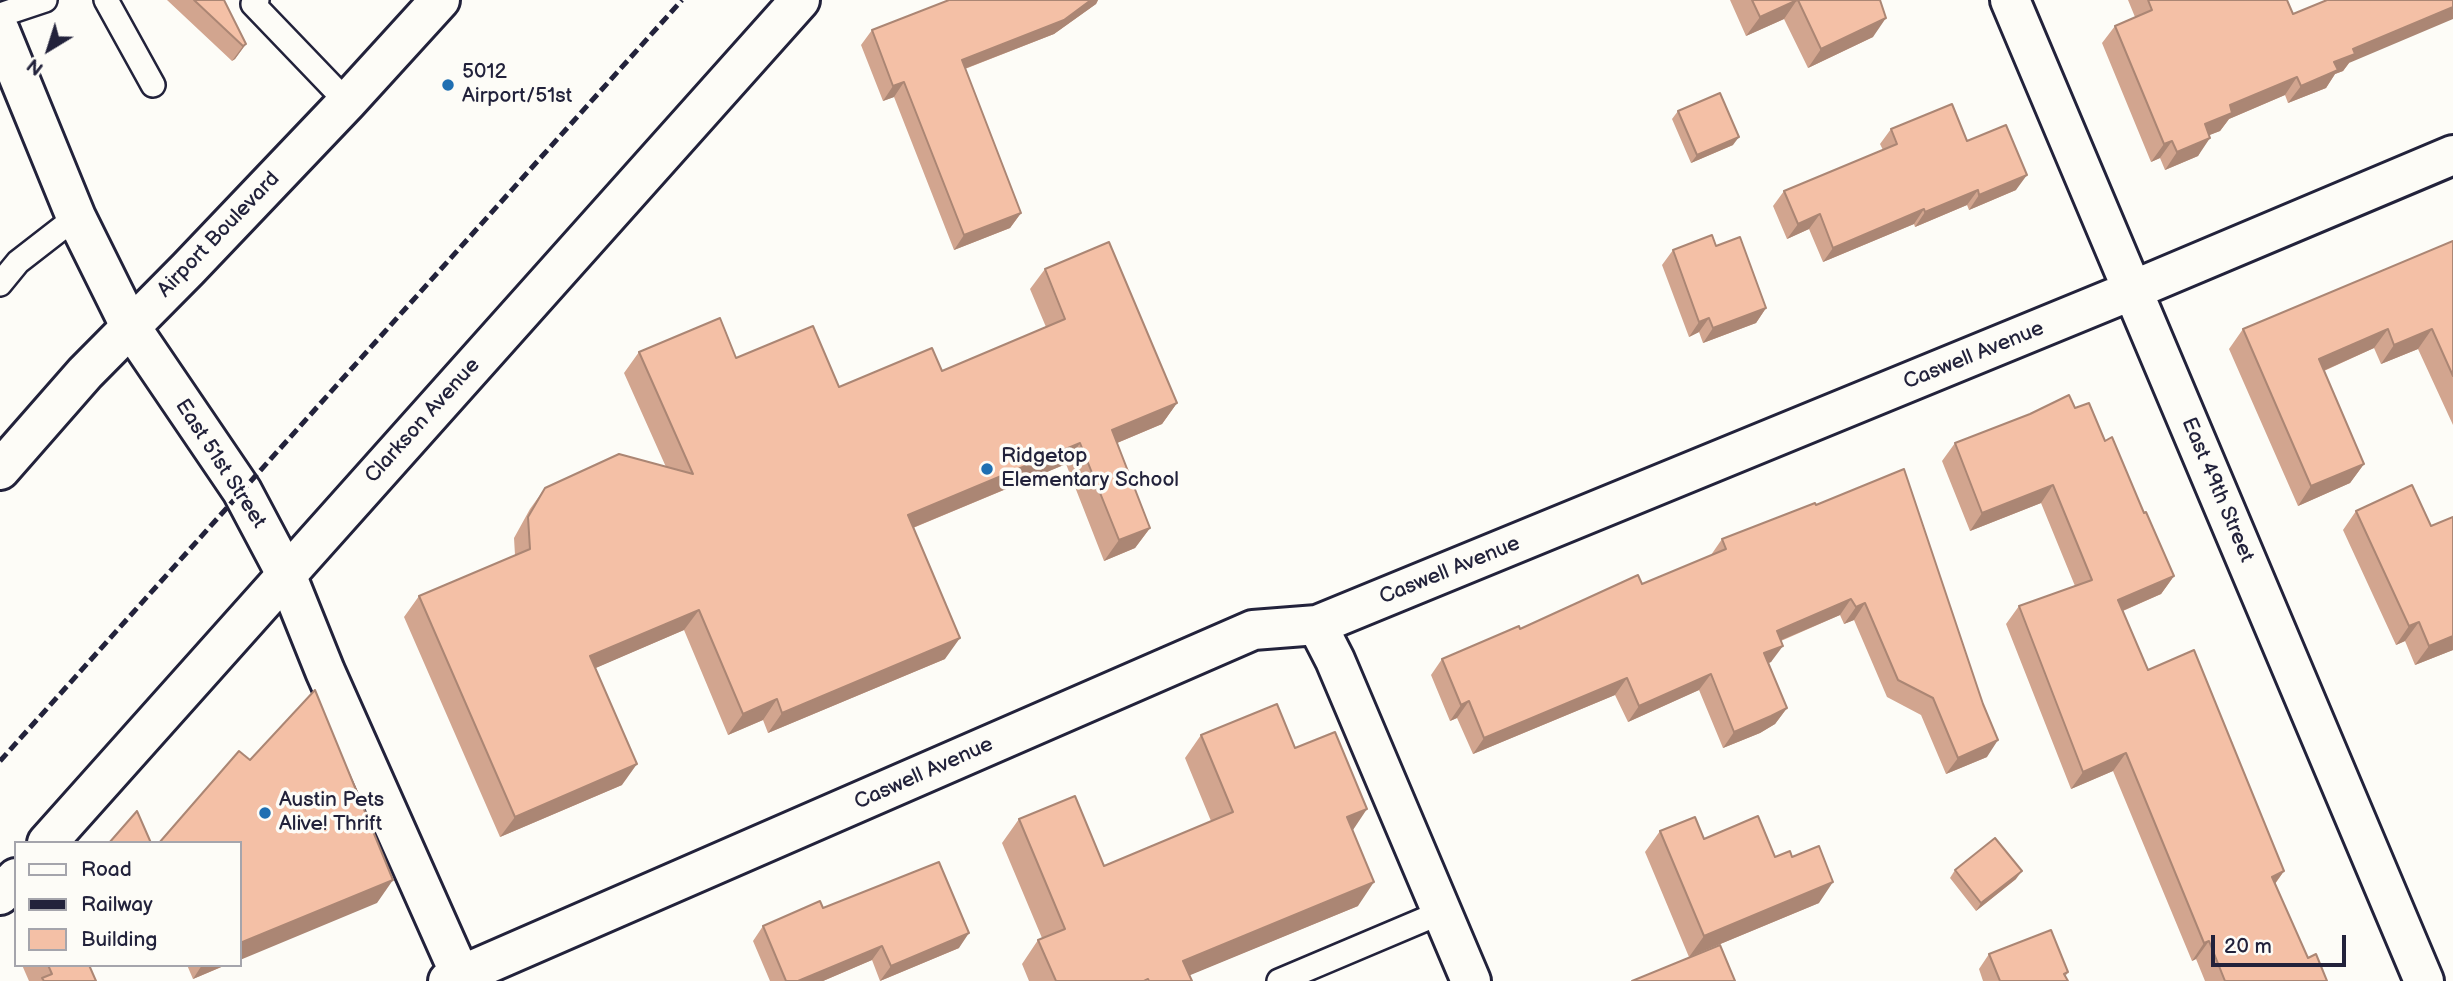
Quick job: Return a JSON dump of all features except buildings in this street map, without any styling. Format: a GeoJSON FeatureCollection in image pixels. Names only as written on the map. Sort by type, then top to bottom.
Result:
{"type":"FeatureCollection","features":[{"type":"Feature","properties":{"kind":"street","name":"Airport Boulevard"},"geometry":{"type":"LineString","coordinates":[[0,470],[85,373],[347,102],[440,0]]}},
{"type":"Feature","properties":{"kind":"street","name":"Clarkson Avenue"},"geometry":{"type":"LineString","coordinates":[[49,841],[800,0]]}},
{"type":"Feature","properties":{"kind":"street","name":"East 49th Street"},"geometry":{"type":"LineString","coordinates":[[2010,0],[2424,981]]}},
{"type":"Feature","properties":{"kind":"street","name":"East 51st Street"},"geometry":{"type":"LineString","coordinates":[[0,31],[76,216],[130,326],[242,491],[286,573],[457,979]]}},
{"type":"Feature","properties":{"kind":"street","name":"Caswell Avenue"},"geometry":{"type":"LineString","coordinates":[[457,979],[1253,630],[1317,625],[2133,290],[2453,155]]}},
{"type":"Feature","properties":{"kind":"street"},"geometry":{"type":"LineString","coordinates":[[1317,625],[1335,660],[1471,981]]}},
{"type":"Feature","properties":{"kind":"street"},"geometry":{"type":"LineString","coordinates":[[0,895],[14,880]]}},
{"type":"Feature","properties":{"kind":"lane"},"geometry":{"type":"LineString","coordinates":[[0,15],[45,0]]}},
{"type":"Feature","properties":{"kind":"lane"},"geometry":{"type":"LineString","coordinates":[[106,0],[153,85]]}},
{"type":"Feature","properties":{"kind":"lane"},"geometry":{"type":"LineString","coordinates":[[257,0],[253,4],[347,102]]}},
{"type":"Feature","properties":{"kind":"lane"},"geometry":{"type":"LineString","coordinates":[[0,284],[18,262],[76,216]]}},
{"type":"Feature","properties":{"kind":"lane"},"geometry":{"type":"LineString","coordinates":[[1279,981],[1442,912]]}},
{"type":"Feature","properties":{"kind":"railway"},"geometry":{"type":"LineString","coordinates":[[0,761],[682,0]]}},
{"type":"Feature","properties":{"kind":"place","name":"5012 Airport/51st"},"geometry":{"type":"Point","coordinates":[448,85]}},
{"type":"Feature","properties":{"kind":"place","name":"Ridgetop Elementary School"},"geometry":{"type":"Point","coordinates":[987,469]}},
{"type":"Feature","properties":{"kind":"place","name":"Austin Pets Alive! Thrift"},"geometry":{"type":"Point","coordinates":[265,813]}}]}
